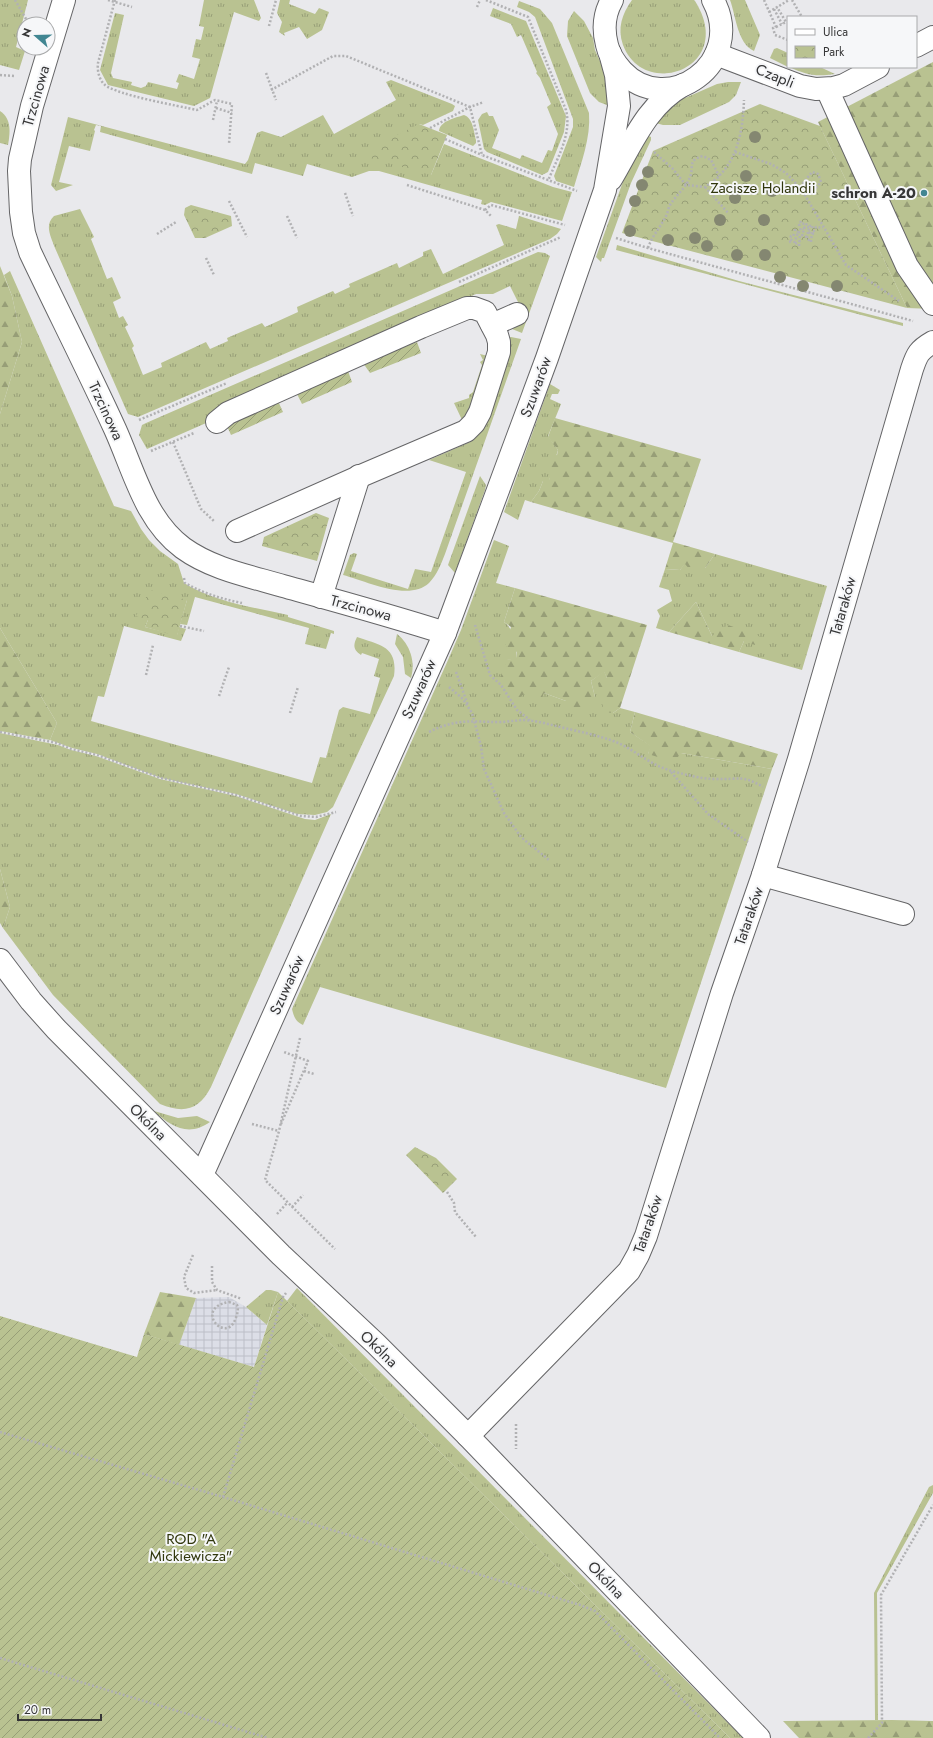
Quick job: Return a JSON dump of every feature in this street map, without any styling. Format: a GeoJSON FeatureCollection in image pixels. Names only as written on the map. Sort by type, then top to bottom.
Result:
{"type":"FeatureCollection","features":[{"type":"Feature","properties":{"kind":"street","name":"Trzcinowa"},"geometry":{"type":"LineString","coordinates":[[64,0],[34,100],[20,159],[19,171],[21,212],[24,233],[30,252],[116,430],[150,511],[161,528],[184,548],[221,568],[321,597],[444,636]]}},
{"type":"Feature","properties":{"kind":"street"},"geometry":{"type":"LineString","coordinates":[[713,0],[722,27],[720,43],[716,54]]}},
{"type":"Feature","properties":{"kind":"street","name":"Szuwarów"},"geometry":{"type":"LineString","coordinates":[[202,1176],[444,636],[544,365],[605,190],[619,112],[617,80],[606,39],[605,24],[607,1]]}},
{"type":"Feature","properties":{"kind":"street"},"geometry":{"type":"LineString","coordinates":[[917,46],[933,38]]}},
{"type":"Feature","properties":{"kind":"street"},"geometry":{"type":"LineString","coordinates":[[610,53],[624,73],[640,84],[660,88],[683,85]]}},
{"type":"Feature","properties":{"kind":"street","name":"Szuwarów"},"geometry":{"type":"LineString","coordinates":[[605,190],[643,122],[664,98],[700,75],[712,62],[716,54]]}},
{"type":"Feature","properties":{"kind":"street","name":"Czapli"},"geometry":{"type":"LineString","coordinates":[[716,54],[800,86],[816,89],[827,89],[849,83],[876,68]]}},
{"type":"Feature","properties":{"kind":"street"},"geometry":{"type":"LineString","coordinates":[[827,89],[907,266],[933,304]]}},
{"type":"Feature","properties":{"kind":"street"},"geometry":{"type":"LineString","coordinates":[[217,422],[228,413],[420,327],[467,308],[474,308],[485,312],[499,341],[499,352],[480,412],[470,428],[466,431],[359,476],[237,531]]}},
{"type":"Feature","properties":{"kind":"street"},"geometry":{"type":"LineString","coordinates":[[492,325],[517,314]]}},
{"type":"Feature","properties":{"kind":"street","name":"Tataraków"},"geometry":{"type":"LineString","coordinates":[[468,1436],[629,1271],[638,1255],[646,1236],[722,993],[763,875],[799,759],[916,356],[922,348],[933,342]]}},
{"type":"Feature","properties":{"kind":"street"},"geometry":{"type":"LineString","coordinates":[[321,597],[359,476]]}},
{"type":"Feature","properties":{"kind":"street"},"geometry":{"type":"LineString","coordinates":[[763,875],[903,914]]}},
{"type":"Feature","properties":{"kind":"street","name":"Okólna"},"geometry":{"type":"LineString","coordinates":[[0,960],[31,1001],[56,1029],[300,1274],[376,1344],[468,1436],[759,1738]]}},
{"type":"Feature","properties":{"kind":"path"},"geometry":{"type":"LineString","coordinates":[[15,0],[25,16]]}},
{"type":"Feature","properties":{"kind":"path"},"geometry":{"type":"LineString","coordinates":[[108,0],[132,7]]}},
{"type":"Feature","properties":{"kind":"path"},"geometry":{"type":"LineString","coordinates":[[269,26],[276,0]]}},
{"type":"Feature","properties":{"kind":"path"},"geometry":{"type":"LineString","coordinates":[[477,7],[480,0]]}},
{"type":"Feature","properties":{"kind":"path"},"geometry":{"type":"LineString","coordinates":[[486,0],[528,17],[566,110],[568,121],[567,130],[548,181]]}},
{"type":"Feature","properties":{"kind":"path"},"geometry":{"type":"LineString","coordinates":[[764,0],[776,27]]}},
{"type":"Feature","properties":{"kind":"path"},"geometry":{"type":"LineString","coordinates":[[769,12],[791,0],[801,16]]}},
{"type":"Feature","properties":{"kind":"path"},"geometry":{"type":"LineString","coordinates":[[115,1],[98,63],[98,73],[104,84],[119,91],[197,110],[215,100],[232,104],[229,144]]}},
{"type":"Feature","properties":{"kind":"path"},"geometry":{"type":"LineString","coordinates":[[776,8],[786,22],[773,28],[775,35],[787,40]]}},
{"type":"Feature","properties":{"kind":"path"},"geometry":{"type":"LineString","coordinates":[[271,90],[333,56],[338,55],[346,56],[470,107]]}},
{"type":"Feature","properties":{"kind":"path"},"geometry":{"type":"LineString","coordinates":[[266,73],[271,90],[276,100]]}},
{"type":"Feature","properties":{"kind":"path"},"geometry":{"type":"LineString","coordinates":[[213,120],[217,100]]}},
{"type":"Feature","properties":{"kind":"path"},"geometry":{"type":"LineString","coordinates":[[705,187],[719,176],[735,152],[743,123],[744,100]]}},
{"type":"Feature","properties":{"kind":"path"},"geometry":{"type":"LineString","coordinates":[[430,128],[470,107],[484,102]]}},
{"type":"Feature","properties":{"kind":"path"},"geometry":{"type":"LineString","coordinates":[[470,107],[482,155]]}},
{"type":"Feature","properties":{"kind":"path"},"geometry":{"type":"LineString","coordinates":[[216,108],[232,113]]}},
{"type":"Feature","properties":{"kind":"path"},"geometry":{"type":"LineString","coordinates":[[445,139],[548,181],[577,191]]}},
{"type":"Feature","properties":{"kind":"path"},"geometry":{"type":"LineString","coordinates":[[651,149],[672,168],[686,185],[705,187],[729,214]]}},
{"type":"Feature","properties":{"kind":"path"},"geometry":{"type":"LineString","coordinates":[[735,152],[770,164],[786,173],[800,187],[846,265],[902,304]]}},
{"type":"Feature","properties":{"kind":"path"},"geometry":{"type":"LineString","coordinates":[[648,248],[652,237],[666,215],[670,205],[686,185],[691,175],[693,162],[697,157],[703,156],[711,160],[719,176]]}},
{"type":"Feature","properties":{"kind":"path"},"geometry":{"type":"LineString","coordinates":[[800,187],[812,172],[818,174],[821,182],[815,189],[804,194]]}},
{"type":"Feature","properties":{"kind":"path"},"geometry":{"type":"LineString","coordinates":[[407,186],[485,210],[490,216]]}},
{"type":"Feature","properties":{"kind":"path"},"geometry":{"type":"LineString","coordinates":[[345,193],[353,216]]}},
{"type":"Feature","properties":{"kind":"path"},"geometry":{"type":"LineString","coordinates":[[229,201],[247,237]]}},
{"type":"Feature","properties":{"kind":"path"},"geometry":{"type":"LineString","coordinates":[[485,210],[491,205],[565,225]]}},
{"type":"Feature","properties":{"kind":"path"},"geometry":{"type":"LineString","coordinates":[[287,216],[297,238]]}},
{"type":"Feature","properties":{"kind":"path"},"geometry":{"type":"LineString","coordinates":[[157,234],[176,222]]}},
{"type":"Feature","properties":{"kind":"path"},"geometry":{"type":"LineString","coordinates":[[808,239],[816,227],[823,228]]}},
{"type":"Feature","properties":{"kind":"path"},"geometry":{"type":"LineString","coordinates":[[789,242],[798,233],[811,233]]}},
{"type":"Feature","properties":{"kind":"path"},"geometry":{"type":"LineString","coordinates":[[798,233],[808,239]]}},
{"type":"Feature","properties":{"kind":"path"},"geometry":{"type":"LineString","coordinates":[[798,233],[799,246]]}},
{"type":"Feature","properties":{"kind":"path"},"geometry":{"type":"LineString","coordinates":[[808,239],[812,237],[811,233]]}},
{"type":"Feature","properties":{"kind":"path"},"geometry":{"type":"LineString","coordinates":[[615,238],[920,322]]}},
{"type":"Feature","properties":{"kind":"path"},"geometry":{"type":"LineString","coordinates":[[206,258],[214,275]]}},
{"type":"Feature","properties":{"kind":"path"},"geometry":{"type":"LineString","coordinates":[[155,450],[217,422]]}},
{"type":"Feature","properties":{"kind":"path"},"geometry":{"type":"LineString","coordinates":[[173,442],[201,509],[216,522],[235,526],[237,531]]}},
{"type":"Feature","properties":{"kind":"path"},"geometry":{"type":"LineString","coordinates":[[458,597],[475,625],[490,675],[501,685],[517,710],[532,721]]}},
{"type":"Feature","properties":{"kind":"path"},"geometry":{"type":"LineString","coordinates":[[180,626],[204,631]]}},
{"type":"Feature","properties":{"kind":"path"},"geometry":{"type":"LineString","coordinates":[[444,636],[471,712]]}},
{"type":"Feature","properties":{"kind":"path"},"geometry":{"type":"LineString","coordinates":[[146,675],[153,645]]}},
{"type":"Feature","properties":{"kind":"path"},"geometry":{"type":"LineString","coordinates":[[219,696],[229,667]]}},
{"type":"Feature","properties":{"kind":"path"},"geometry":{"type":"LineString","coordinates":[[427,671],[463,699],[475,720],[481,746],[484,769],[504,813],[521,837],[550,860]]}},
{"type":"Feature","properties":{"kind":"path"},"geometry":{"type":"LineString","coordinates":[[290,713],[298,687]]}},
{"type":"Feature","properties":{"kind":"path"},"geometry":{"type":"LineString","coordinates":[[429,732],[455,722],[475,720],[532,721],[546,723],[591,734],[617,743],[645,760],[670,771],[696,778],[718,780],[738,777],[752,780],[769,790]]}},
{"type":"Feature","properties":{"kind":"path"},"geometry":{"type":"LineString","coordinates":[[0,732],[57,743],[71,749],[97,755],[161,778],[236,795],[301,816],[316,817],[338,811]]}},
{"type":"Feature","properties":{"kind":"path"},"geometry":{"type":"LineString","coordinates":[[670,771],[708,814],[743,840],[752,844]]}},
{"type":"Feature","properties":{"kind":"path"},"geometry":{"type":"LineString","coordinates":[[300,1038],[279,1131],[265,1180],[335,1249]]}},
{"type":"Feature","properties":{"kind":"path"},"geometry":{"type":"LineString","coordinates":[[261,1043],[308,1061],[279,1131]]}},
{"type":"Feature","properties":{"kind":"path"},"geometry":{"type":"LineString","coordinates":[[304,1071],[314,1074]]}},
{"type":"Feature","properties":{"kind":"path"},"geometry":{"type":"LineString","coordinates":[[245,1122],[279,1131]]}},
{"type":"Feature","properties":{"kind":"path"},"geometry":{"type":"LineString","coordinates":[[447,1192],[454,1203],[455,1212],[476,1237]]}},
{"type":"Feature","properties":{"kind":"path"},"geometry":{"type":"LineString","coordinates":[[292,1207],[303,1195]]}},
{"type":"Feature","properties":{"kind":"path"},"geometry":{"type":"LineString","coordinates":[[276,1215],[287,1203]]}},
{"type":"Feature","properties":{"kind":"path"},"geometry":{"type":"LineString","coordinates":[[193,1255],[184,1277],[186,1288],[194,1293],[217,1290],[242,1299]]}},
{"type":"Feature","properties":{"kind":"path"},"geometry":{"type":"LineString","coordinates":[[212,1266],[212,1282],[217,1290]]}},
{"type":"Feature","properties":{"kind":"path"},"geometry":{"type":"LineString","coordinates":[[224,1497],[283,1297],[300,1274]]}},
{"type":"Feature","properties":{"kind":"path"},"geometry":{"type":"LineString","coordinates":[[229,1302],[237,1305],[238,1309],[234,1322],[228,1327],[222,1328],[212,1321],[212,1313],[215,1307],[222,1303],[229,1302]]}},
{"type":"Feature","properties":{"kind":"path"},"geometry":{"type":"LineString","coordinates":[[516,1417],[516,1456]]}},
{"type":"Feature","properties":{"kind":"path"},"geometry":{"type":"LineString","coordinates":[[0,1432],[224,1497],[580,1605],[595,1611],[720,1738]]}},
{"type":"Feature","properties":{"kind":"path"},"geometry":{"type":"LineString","coordinates":[[868,1738],[882,1722],[881,1596],[933,1505]]}},
{"type":"Feature","properties":{"kind":"path"},"geometry":{"type":"LineString","coordinates":[[0,1658],[268,1738]]}},
{"type":"Feature","properties":{"kind":"shaded area"},"geometry":{"type":"Polygon","coordinates":[[[229,1297],[246,1307],[267,1325],[254,1367],[179,1345],[196,1298],[229,1297]]]}},
{"type":"Feature","properties":{"kind":"green space"},"geometry":{"type":"Polygon","coordinates":[[[0,0],[28,0],[24,16],[16,16],[16,56],[23,56],[19,70],[0,65],[0,0]]]}},
{"type":"Feature","properties":{"kind":"green space"},"geometry":{"type":"Polygon","coordinates":[[[204,0],[254,0],[261,18],[259,21],[234,12],[210,98],[194,106],[108,85],[100,70],[115,13],[124,15],[111,73],[113,78],[132,82],[131,85],[141,88],[146,86],[148,82],[177,89],[179,83],[176,82],[179,74],[194,79],[200,59],[192,57],[196,39],[201,40],[204,27],[199,26],[204,0]]]}},
{"type":"Feature","properties":{"kind":"green space"},"geometry":{"type":"Polygon","coordinates":[[[280,0],[290,0],[289,4],[315,14],[319,8],[329,12],[322,30],[307,39],[299,27],[284,33],[285,36],[279,32],[282,22],[277,13],[280,0]]]}},
{"type":"Feature","properties":{"kind":"green space"},"geometry":{"type":"Polygon","coordinates":[[[632,0],[694,0],[705,24],[704,44],[696,59],[683,69],[666,73],[649,71],[634,62],[623,45],[620,33],[623,16],[632,0]]]}},
{"type":"Feature","properties":{"kind":"green space"},"geometry":{"type":"Polygon","coordinates":[[[730,0],[745,0],[760,35],[754,51],[748,47],[741,36],[730,0]]]}},
{"type":"Feature","properties":{"kind":"green space"},"geometry":{"type":"Polygon","coordinates":[[[519,1],[540,9],[552,23],[589,113],[587,141],[574,187],[556,181],[554,176],[573,127],[573,119],[535,17],[529,12],[517,7],[519,1]]]}},
{"type":"Feature","properties":{"kind":"green space"},"geometry":{"type":"Polygon","coordinates":[[[493,8],[526,21],[566,116],[564,132],[548,172],[542,175],[487,152],[484,149],[478,120],[482,114],[487,112],[489,116],[493,116],[499,130],[492,148],[520,159],[522,155],[542,163],[548,150],[552,151],[558,134],[547,107],[551,104],[540,78],[536,73],[537,72],[521,35],[517,37],[511,24],[490,16],[493,8]]]}},
{"type":"Feature","properties":{"kind":"green space"},"geometry":{"type":"Polygon","coordinates":[[[574,11],[584,21],[593,38],[595,50],[604,70],[612,107],[599,102],[590,93],[567,36],[568,21],[574,11]]]}},
{"type":"Feature","properties":{"kind":"green space"},"geometry":{"type":"Polygon","coordinates":[[[777,48],[787,53],[787,66],[770,58],[774,49],[777,48]]]}},
{"type":"Feature","properties":{"kind":"green space"},"geometry":{"type":"Polygon","coordinates":[[[933,62],[933,309],[907,308],[818,122],[933,62]]]}},
{"type":"Feature","properties":{"kind":"green space"},"geometry":{"type":"Polygon","coordinates":[[[791,68],[822,68],[835,74],[811,75],[791,68]]]}},
{"type":"Feature","properties":{"kind":"green space"},"geometry":{"type":"Polygon","coordinates":[[[391,80],[455,106],[453,111],[423,125],[419,124],[431,175],[444,144],[553,187],[572,192],[562,221],[491,202],[485,205],[481,204],[482,200],[379,171],[369,171],[352,177],[307,164],[303,176],[255,163],[252,174],[100,132],[101,126],[96,125],[90,151],[69,146],[59,182],[73,185],[56,191],[51,185],[68,117],[245,164],[248,160],[257,133],[262,131],[281,137],[323,115],[334,134],[396,100],[386,82],[391,80]]]}},
{"type":"Feature","properties":{"kind":"green space"},"geometry":{"type":"Polygon","coordinates":[[[741,82],[736,95],[729,102],[680,125],[663,125],[652,122],[677,99],[685,98],[717,84],[741,82]]]}},
{"type":"Feature","properties":{"kind":"green space","name":"Zacisze Holandii"},"geometry":{"type":"Polygon","coordinates":[[[760,104],[820,126],[907,308],[622,233],[653,151],[760,104]]]}},
{"type":"Feature","properties":{"kind":"green space"},"geometry":{"type":"Polygon","coordinates":[[[0,111],[7,118],[9,126],[10,131],[8,145],[0,143],[0,111]]]}},
{"type":"Feature","properties":{"kind":"green space"},"geometry":{"type":"Polygon","coordinates":[[[464,115],[469,119],[473,126],[476,143],[473,146],[439,131],[445,122],[464,115]]]}},
{"type":"Feature","properties":{"kind":"green space"},"geometry":{"type":"Polygon","coordinates":[[[419,124],[447,135],[431,175],[370,158],[374,146],[419,124]]]}},
{"type":"Feature","properties":{"kind":"green space"},"geometry":{"type":"Polygon","coordinates":[[[644,134],[651,137],[651,140],[631,183],[604,258],[602,258],[601,262],[596,257],[625,176],[644,134]]]}},
{"type":"Feature","properties":{"kind":"green space"},"geometry":{"type":"Polygon","coordinates":[[[191,205],[231,216],[232,226],[205,238],[195,238],[184,215],[185,208],[191,205]]]}},
{"type":"Feature","properties":{"kind":"green space"},"geometry":{"type":"Polygon","coordinates":[[[80,209],[94,237],[91,239],[107,279],[112,277],[121,298],[113,302],[119,318],[123,316],[128,325],[125,327],[134,346],[132,348],[143,375],[162,367],[161,363],[206,342],[210,349],[228,341],[227,338],[262,323],[265,327],[298,312],[297,307],[333,291],[335,294],[350,287],[349,284],[397,263],[399,268],[423,256],[423,252],[431,249],[443,274],[504,245],[496,225],[499,224],[516,229],[519,216],[561,229],[550,239],[138,417],[128,414],[50,235],[49,223],[54,216],[80,209]]]}},
{"type":"Feature","properties":{"kind":"green space"},"geometry":{"type":"Polygon","coordinates":[[[617,245],[739,281],[903,323],[903,326],[616,250],[617,245]]]}},
{"type":"Feature","properties":{"kind":"green space"},"geometry":{"type":"Polygon","coordinates":[[[538,252],[545,253],[550,256],[522,333],[512,329],[504,331],[519,304],[510,286],[493,294],[476,294],[225,405],[213,420],[147,449],[139,435],[142,425],[146,423],[538,252]]]}},
{"type":"Feature","properties":{"kind":"green space"},"geometry":{"type":"Polygon","coordinates":[[[0,266],[12,296],[22,342],[0,414],[0,266]]]}},
{"type":"Feature","properties":{"kind":"green space"},"geometry":{"type":"Polygon","coordinates":[[[10,271],[114,506],[131,511],[149,540],[160,551],[178,564],[184,583],[196,590],[221,599],[288,615],[288,617],[334,631],[334,634],[331,633],[326,649],[305,644],[309,628],[195,597],[187,625],[180,624],[187,600],[148,620],[145,627],[177,635],[179,627],[186,629],[181,641],[124,626],[104,697],[98,696],[91,721],[312,783],[320,757],[326,758],[339,710],[343,707],[370,714],[380,678],[374,676],[379,659],[362,653],[361,655],[356,651],[354,645],[357,637],[373,642],[386,648],[390,653],[395,666],[394,676],[333,807],[327,812],[315,815],[297,814],[236,794],[161,778],[97,754],[72,748],[50,740],[57,723],[0,628],[0,414],[22,342],[12,296],[4,275],[10,271]]]}},
{"type":"Feature","properties":{"kind":"green space"},"geometry":{"type":"Polygon","coordinates":[[[511,337],[521,339],[445,554],[434,576],[429,583],[421,588],[410,591],[387,588],[343,575],[350,555],[354,553],[357,554],[351,571],[408,589],[415,569],[431,572],[466,472],[429,460],[470,442],[481,431],[510,352],[510,344],[507,338],[511,337]]]}},
{"type":"Feature","properties":{"kind":"green space"},"geometry":{"type":"Polygon","coordinates":[[[417,342],[421,353],[370,373],[363,363],[417,342]]]}},
{"type":"Feature","properties":{"kind":"green space"},"geometry":{"type":"Polygon","coordinates":[[[480,354],[492,357],[474,408],[463,422],[454,403],[469,398],[469,395],[473,392],[482,365],[480,362],[483,360],[480,354]]]}},
{"type":"Feature","properties":{"kind":"green space"},"geometry":{"type":"Polygon","coordinates":[[[348,371],[352,382],[302,404],[297,394],[348,371]]]}},
{"type":"Feature","properties":{"kind":"green space"},"geometry":{"type":"Polygon","coordinates":[[[550,384],[560,390],[558,394],[552,394],[550,399],[561,404],[548,436],[558,450],[549,481],[543,481],[539,491],[531,502],[525,500],[518,520],[504,512],[550,384]]]}},
{"type":"Feature","properties":{"kind":"green space"},"geometry":{"type":"Polygon","coordinates":[[[278,401],[283,412],[231,435],[227,426],[278,401]]]}},
{"type":"Feature","properties":{"kind":"green space"},"geometry":{"type":"Polygon","coordinates":[[[555,418],[701,459],[673,542],[715,554],[705,568],[691,571],[685,564],[680,570],[665,569],[673,543],[531,502],[539,491],[543,481],[549,480],[550,476],[546,471],[550,456],[557,455],[558,450],[548,437],[555,418]]]}},
{"type":"Feature","properties":{"kind":"green space"},"geometry":{"type":"Polygon","coordinates":[[[480,476],[486,485],[485,490],[455,573],[448,565],[480,476]]]}},
{"type":"Feature","properties":{"kind":"green space"},"geometry":{"type":"Polygon","coordinates":[[[316,513],[329,518],[317,561],[262,546],[264,537],[316,513]]]}},
{"type":"Feature","properties":{"kind":"green space"},"geometry":{"type":"Polygon","coordinates":[[[494,540],[509,546],[496,583],[515,588],[504,622],[513,633],[516,659],[507,660],[527,691],[544,693],[566,701],[595,697],[591,681],[604,671],[607,678],[613,713],[620,708],[635,712],[630,732],[651,746],[648,754],[681,753],[772,769],[666,1088],[320,987],[303,1025],[295,1018],[293,1014],[292,1009],[461,630],[494,540]]]}},
{"type":"Feature","properties":{"kind":"green space"},"geometry":{"type":"Polygon","coordinates":[[[715,554],[827,586],[802,670],[739,652],[744,641],[758,636],[712,636],[696,602],[669,632],[656,628],[660,616],[657,610],[672,601],[669,590],[659,587],[665,569],[680,570],[685,563],[705,568],[715,554]]]}},
{"type":"Feature","properties":{"kind":"green space"},"geometry":{"type":"Polygon","coordinates":[[[515,588],[647,625],[620,708],[613,713],[604,712],[598,683],[607,678],[604,672],[591,681],[595,697],[586,711],[568,708],[566,701],[544,693],[540,701],[527,692],[520,697],[512,696],[499,680],[507,660],[516,658],[517,652],[505,646],[511,627],[504,622],[515,588]]]}},
{"type":"Feature","properties":{"kind":"green space"},"geometry":{"type":"Polygon","coordinates":[[[150,590],[187,600],[177,636],[145,627],[148,620],[136,616],[150,590]]]}},
{"type":"Feature","properties":{"kind":"green space"},"geometry":{"type":"Polygon","coordinates":[[[696,602],[712,636],[728,625],[759,636],[755,645],[744,641],[739,652],[669,632],[696,602]]]}},
{"type":"Feature","properties":{"kind":"green space"},"geometry":{"type":"Polygon","coordinates":[[[0,628],[57,723],[50,740],[0,731],[0,628]]]}},
{"type":"Feature","properties":{"kind":"green space"},"geometry":{"type":"Polygon","coordinates":[[[397,634],[402,638],[411,654],[413,666],[411,678],[405,674],[403,657],[395,644],[397,634]]]}},
{"type":"Feature","properties":{"kind":"green space"},"geometry":{"type":"Polygon","coordinates":[[[635,712],[778,754],[772,769],[681,753],[674,762],[648,754],[650,746],[630,732],[635,712]]]}},
{"type":"Feature","properties":{"kind":"green space"},"geometry":{"type":"Polygon","coordinates":[[[0,733],[58,745],[96,756],[160,779],[236,796],[305,819],[315,820],[331,814],[211,1087],[201,1101],[196,1105],[190,1108],[176,1109],[160,1104],[53,995],[3,928],[10,907],[0,869],[0,733]]]}},
{"type":"Feature","properties":{"kind":"green space"},"geometry":{"type":"Polygon","coordinates":[[[0,869],[10,907],[3,928],[0,923],[0,869]]]}},
{"type":"Feature","properties":{"kind":"green space"},"geometry":{"type":"Polygon","coordinates":[[[154,1111],[178,1118],[197,1116],[210,1122],[195,1129],[180,1128],[167,1122],[154,1111]]]}},
{"type":"Feature","properties":{"kind":"green space"},"geometry":{"type":"Polygon","coordinates":[[[415,1147],[436,1158],[457,1179],[443,1193],[406,1155],[415,1147]]]}},
{"type":"Feature","properties":{"kind":"green space"},"geometry":{"type":"Polygon","coordinates":[[[297,1288],[743,1738],[730,1738],[287,1301],[297,1288]]]}},
{"type":"Feature","properties":{"kind":"green space"},"geometry":{"type":"Polygon","coordinates":[[[266,1290],[278,1292],[267,1325],[246,1307],[266,1290]]]}},
{"type":"Feature","properties":{"kind":"green space"},"geometry":{"type":"Polygon","coordinates":[[[160,1292],[196,1298],[179,1345],[144,1334],[160,1292]]]}},
{"type":"Feature","properties":{"kind":"green space","name":"ROD \"A Mickiewicza\""},"geometry":{"type":"Polygon","coordinates":[[[278,1292],[730,1738],[0,1738],[0,1316],[137,1357],[144,1334],[254,1367],[278,1292]]]}},
{"type":"Feature","properties":{"kind":"green space"},"geometry":{"type":"Polygon","coordinates":[[[933,1485],[933,1493],[877,1593],[878,1720],[875,1720],[874,1593],[929,1487],[933,1485]]]}},
{"type":"Feature","properties":{"kind":"green space"},"geometry":{"type":"Polygon","coordinates":[[[783,1721],[933,1721],[933,1738],[799,1738],[783,1721]]]}},
{"type":"Feature","properties":{"kind":"place","name":"schron A-20"},"geometry":{"type":"Point","coordinates":[924,193]}}]}
